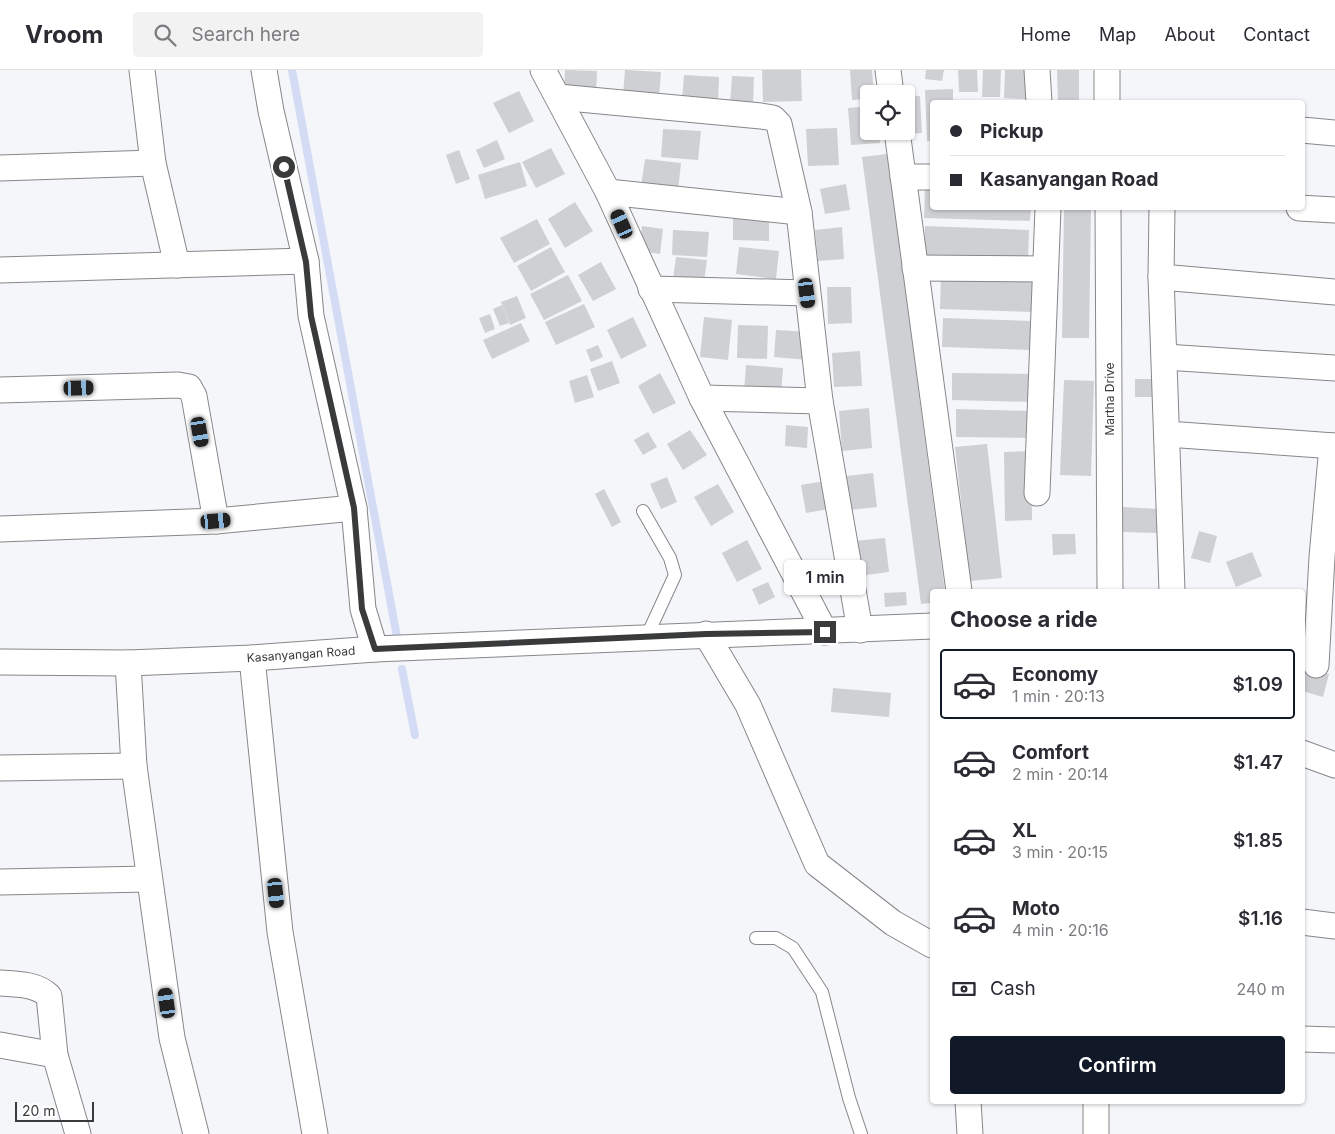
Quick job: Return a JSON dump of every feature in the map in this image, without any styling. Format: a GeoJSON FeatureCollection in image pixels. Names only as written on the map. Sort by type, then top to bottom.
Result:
{"type":"FeatureCollection","features":[{"type":"Feature","properties":{"kind":"street"},"geometry":{"type":"LineString","coordinates":[[142,70],[153,163],[177,265]]}},
{"type":"Feature","properties":{"kind":"street"},"geometry":{"type":"LineString","coordinates":[[264,70],[271,111],[306,262],[311,316],[354,508],[362,609],[375,649]]}},
{"type":"Feature","properties":{"kind":"street"},"geometry":{"type":"LineString","coordinates":[[543,70],[608,192],[702,398],[825,632]]}},
{"type":"Feature","properties":{"kind":"street"},"geometry":{"type":"LineString","coordinates":[[888,70],[890,85]]}},
{"type":"Feature","properties":{"kind":"street"},"geometry":{"type":"LineString","coordinates":[[1037,70],[1039,100]]}},
{"type":"Feature","properties":{"kind":"street"},"geometry":{"type":"LineString","coordinates":[[1107,70],[1107,100]]}},
{"type":"Feature","properties":{"kind":"street"},"geometry":{"type":"LineString","coordinates":[[558,96],[773,118],[779,124],[799,212],[820,401],[860,630]]}},
{"type":"Feature","properties":{"kind":"street"},"geometry":{"type":"LineString","coordinates":[[1305,130],[1335,133]]}},
{"type":"Feature","properties":{"kind":"street"},"geometry":{"type":"LineString","coordinates":[[898,140],[959,589]]}},
{"type":"Feature","properties":{"kind":"street"},"geometry":{"type":"LineString","coordinates":[[0,168],[153,163]]}},
{"type":"Feature","properties":{"kind":"street"},"geometry":{"type":"LineString","coordinates":[[903,177],[930,177]]}},
{"type":"Feature","properties":{"kind":"street"},"geometry":{"type":"LineString","coordinates":[[608,192],[799,212]]}},
{"type":"Feature","properties":{"kind":"street"},"geometry":{"type":"LineString","coordinates":[[1305,208],[1335,210]]}},
{"type":"Feature","properties":{"kind":"street"},"geometry":{"type":"LineString","coordinates":[[1037,493],[1048,210]]}},
{"type":"Feature","properties":{"kind":"street","name":"Martha Drive"},"geometry":{"type":"LineString","coordinates":[[1108,210],[1110,589]]}},
{"type":"Feature","properties":{"kind":"street"},"geometry":{"type":"LineString","coordinates":[[1162,210],[1161,277],[1172,589]]}},
{"type":"Feature","properties":{"kind":"street"},"geometry":{"type":"LineString","coordinates":[[0,270],[306,262]]}},
{"type":"Feature","properties":{"kind":"street"},"geometry":{"type":"LineString","coordinates":[[915,268],[1045,269]]}},
{"type":"Feature","properties":{"kind":"street"},"geometry":{"type":"LineString","coordinates":[[1161,277],[1335,292]]}},
{"type":"Feature","properties":{"kind":"street"},"geometry":{"type":"LineString","coordinates":[[651,289],[807,293]]}},
{"type":"Feature","properties":{"kind":"street"},"geometry":{"type":"LineString","coordinates":[[1165,357],[1335,368]]}},
{"type":"Feature","properties":{"kind":"street"},"geometry":{"type":"LineString","coordinates":[[0,390],[178,385],[189,387],[194,396],[216,521]]}},
{"type":"Feature","properties":{"kind":"street"},"geometry":{"type":"LineString","coordinates":[[702,398],[820,401]]}},
{"type":"Feature","properties":{"kind":"street"},"geometry":{"type":"LineString","coordinates":[[1167,434],[1333,446],[1318,666]]}},
{"type":"Feature","properties":{"kind":"street"},"geometry":{"type":"LineString","coordinates":[[0,529],[216,521],[354,508]]}},
{"type":"Feature","properties":{"kind":"street","name":"Kasanyangan Road"},"geometry":{"type":"LineString","coordinates":[[0,662],[128,663],[252,658],[375,649],[706,634],[825,632],[930,626]]}},
{"type":"Feature","properties":{"kind":"street"},"geometry":{"type":"LineString","coordinates":[[706,634],[748,705],[817,864],[893,923],[930,945]]}},
{"type":"Feature","properties":{"kind":"street"},"geometry":{"type":"LineString","coordinates":[[252,658],[280,932],[315,1134]]}},
{"type":"Feature","properties":{"kind":"street"},"geometry":{"type":"LineString","coordinates":[[128,663],[134,766],[172,1038],[196,1134]]}},
{"type":"Feature","properties":{"kind":"street"},"geometry":{"type":"LineString","coordinates":[[1305,754],[1335,765]]}},
{"type":"Feature","properties":{"kind":"street"},"geometry":{"type":"LineString","coordinates":[[0,768],[134,766]]}},
{"type":"Feature","properties":{"kind":"street"},"geometry":{"type":"LineString","coordinates":[[0,882],[150,879]]}},
{"type":"Feature","properties":{"kind":"street"},"geometry":{"type":"LineString","coordinates":[[1305,922],[1335,926]]}},
{"type":"Feature","properties":{"kind":"street"},"geometry":{"type":"LineString","coordinates":[[0,983],[22,985],[42,990],[49,996],[55,1054],[78,1134]]}},
{"type":"Feature","properties":{"kind":"street"},"geometry":{"type":"LineString","coordinates":[[1305,1039],[1335,1040]]}},
{"type":"Feature","properties":{"kind":"street"},"geometry":{"type":"LineString","coordinates":[[0,1045],[55,1054]]}},
{"type":"Feature","properties":{"kind":"street"},"geometry":{"type":"LineString","coordinates":[[968,1104],[970,1134]]}},
{"type":"Feature","properties":{"kind":"street"},"geometry":{"type":"LineString","coordinates":[[1096,1104],[1096,1134]]}},
{"type":"Feature","properties":{"kind":"lane"},"geometry":{"type":"LineString","coordinates":[[643,511],[670,558],[675,575],[646,638]]}},
{"type":"Feature","properties":{"kind":"lane"},"geometry":{"type":"LineString","coordinates":[[756,938],[776,938],[793,948],[822,992],[849,1098],[861,1134]]}},
{"type":"Feature","properties":{"kind":"building"},"geometry":{"type":"Polygon","coordinates":[[[565,70],[597,71],[596,96],[564,94],[565,70]]]}},
{"type":"Feature","properties":{"kind":"building"},"geometry":{"type":"Polygon","coordinates":[[[625,70],[661,72],[659,98],[623,95],[625,70]]]}},
{"type":"Feature","properties":{"kind":"building"},"geometry":{"type":"Polygon","coordinates":[[[762,70],[801,70],[802,101],[763,102],[762,70]]]}},
{"type":"Feature","properties":{"kind":"building"},"geometry":{"type":"Polygon","coordinates":[[[850,70],[872,70],[873,85],[860,85],[860,100],[852,100],[850,70]]]}},
{"type":"Feature","properties":{"kind":"building"},"geometry":{"type":"Polygon","coordinates":[[[926,70],[944,70],[942,81],[925,79],[926,70]]]}},
{"type":"Feature","properties":{"kind":"building"},"geometry":{"type":"Polygon","coordinates":[[[958,70],[977,70],[978,92],[959,92],[958,70]]]}},
{"type":"Feature","properties":{"kind":"building"},"geometry":{"type":"Polygon","coordinates":[[[983,70],[1001,70],[1000,97],[982,97],[983,70]]]}},
{"type":"Feature","properties":{"kind":"building"},"geometry":{"type":"Polygon","coordinates":[[[1005,70],[1026,70],[1026,99],[1004,98],[1005,70]]]}},
{"type":"Feature","properties":{"kind":"building"},"geometry":{"type":"Polygon","coordinates":[[[1057,70],[1079,70],[1079,100],[1058,100],[1057,70]]]}},
{"type":"Feature","properties":{"kind":"building"},"geometry":{"type":"Polygon","coordinates":[[[684,75],[719,77],[718,103],[682,101],[684,75]]]}},
{"type":"Feature","properties":{"kind":"building"},"geometry":{"type":"Polygon","coordinates":[[[732,76],[754,77],[753,106],[730,104],[732,76]]]}},
{"type":"Feature","properties":{"kind":"building"},"geometry":{"type":"Polygon","coordinates":[[[953,89],[953,100],[930,100],[930,141],[927,141],[925,90],[953,89]]]}},
{"type":"Feature","properties":{"kind":"building"},"geometry":{"type":"Polygon","coordinates":[[[519,91],[534,121],[509,133],[493,103],[519,91]]]}},
{"type":"Feature","properties":{"kind":"building"},"geometry":{"type":"Polygon","coordinates":[[[915,96],[920,96],[922,133],[915,133],[915,96]]]}},
{"type":"Feature","properties":{"kind":"building"},"geometry":{"type":"Polygon","coordinates":[[[860,107],[860,140],[880,140],[880,143],[851,145],[848,108],[860,107]]]}},
{"type":"Feature","properties":{"kind":"building"},"geometry":{"type":"Polygon","coordinates":[[[837,128],[839,165],[808,166],[806,129],[837,128]]]}},
{"type":"Feature","properties":{"kind":"building"},"geometry":{"type":"Polygon","coordinates":[[[663,129],[701,131],[698,160],[661,157],[663,129]]]}},
{"type":"Feature","properties":{"kind":"building"},"geometry":{"type":"Polygon","coordinates":[[[497,140],[505,159],[484,168],[476,150],[497,140]]]}},
{"type":"Feature","properties":{"kind":"building"},"geometry":{"type":"Polygon","coordinates":[[[551,148],[565,174],[536,188],[522,162],[551,148]]]}},
{"type":"Feature","properties":{"kind":"building"},"geometry":{"type":"Polygon","coordinates":[[[459,150],[470,179],[456,184],[446,155],[459,150]]]}},
{"type":"Feature","properties":{"kind":"building"},"geometry":{"type":"Polygon","coordinates":[[[887,154],[945,589],[930,589],[930,603],[921,604],[862,157],[887,154]]]}},
{"type":"Feature","properties":{"kind":"building"},"geometry":{"type":"Polygon","coordinates":[[[645,159],[681,163],[678,191],[641,187],[645,159]]]}},
{"type":"Feature","properties":{"kind":"building"},"geometry":{"type":"Polygon","coordinates":[[[520,162],[527,186],[485,199],[478,175],[520,162]]]}},
{"type":"Feature","properties":{"kind":"building"},"geometry":{"type":"Polygon","coordinates":[[[846,184],[850,210],[825,214],[820,189],[846,184]]]}},
{"type":"Feature","properties":{"kind":"building"},"geometry":{"type":"Polygon","coordinates":[[[925,186],[930,186],[930,210],[1031,210],[1030,221],[924,218],[925,186]]]}},
{"type":"Feature","properties":{"kind":"building"},"geometry":{"type":"Polygon","coordinates":[[[575,202],[593,231],[565,248],[548,219],[575,202]]]}},
{"type":"Feature","properties":{"kind":"building"},"geometry":{"type":"Polygon","coordinates":[[[1064,210],[1091,210],[1089,338],[1062,338],[1064,210]]]}},
{"type":"Feature","properties":{"kind":"building"},"geometry":{"type":"Polygon","coordinates":[[[733,217],[769,218],[769,241],[733,240],[733,217]]]}},
{"type":"Feature","properties":{"kind":"building"},"geometry":{"type":"Polygon","coordinates":[[[537,219],[550,244],[514,263],[500,238],[537,219]]]}},
{"type":"Feature","properties":{"kind":"building"},"geometry":{"type":"Polygon","coordinates":[[[642,226],[663,229],[660,254],[639,251],[642,226]]]}},
{"type":"Feature","properties":{"kind":"building"},"geometry":{"type":"Polygon","coordinates":[[[925,226],[1029,230],[1028,261],[924,257],[925,226]]]}},
{"type":"Feature","properties":{"kind":"building"},"geometry":{"type":"Polygon","coordinates":[[[842,227],[844,259],[818,261],[815,230],[842,227]]]}},
{"type":"Feature","properties":{"kind":"building"},"geometry":{"type":"Polygon","coordinates":[[[673,230],[709,232],[707,257],[672,255],[673,230]]]}},
{"type":"Feature","properties":{"kind":"building"},"geometry":{"type":"Polygon","coordinates":[[[551,247],[565,272],[531,291],[517,266],[551,247]]]}},
{"type":"Feature","properties":{"kind":"building"},"geometry":{"type":"Polygon","coordinates":[[[739,247],[779,251],[776,279],[736,274],[739,247]]]}},
{"type":"Feature","properties":{"kind":"building"},"geometry":{"type":"Polygon","coordinates":[[[676,257],[707,260],[704,282],[673,279],[676,257]]]}},
{"type":"Feature","properties":{"kind":"building"},"geometry":{"type":"Polygon","coordinates":[[[601,262],[616,289],[593,301],[578,275],[601,262]]]}},
{"type":"Feature","properties":{"kind":"building"},"geometry":{"type":"Polygon","coordinates":[[[568,275],[582,301],[544,320],[530,294],[568,275]]]}},
{"type":"Feature","properties":{"kind":"building"},"geometry":{"type":"Polygon","coordinates":[[[941,276],[1034,280],[1033,312],[940,309],[941,276]]]}},
{"type":"Feature","properties":{"kind":"building"},"geometry":{"type":"Polygon","coordinates":[[[827,287],[851,287],[852,323],[828,324],[827,287]]]}},
{"type":"Feature","properties":{"kind":"building"},"geometry":{"type":"Polygon","coordinates":[[[517,296],[526,318],[510,325],[501,302],[517,296]]]}},
{"type":"Feature","properties":{"kind":"building"},"geometry":{"type":"Polygon","coordinates":[[[584,304],[595,327],[556,345],[545,322],[584,304]]]}},
{"type":"Feature","properties":{"kind":"building"},"geometry":{"type":"Polygon","coordinates":[[[502,305],[509,323],[500,326],[493,309],[502,305]]]}},
{"type":"Feature","properties":{"kind":"building"},"geometry":{"type":"Polygon","coordinates":[[[490,314],[495,329],[485,333],[479,318],[490,314]]]}},
{"type":"Feature","properties":{"kind":"building"},"geometry":{"type":"Polygon","coordinates":[[[633,317],[647,346],[621,359],[607,330],[633,317]]]}},
{"type":"Feature","properties":{"kind":"building"},"geometry":{"type":"Polygon","coordinates":[[[704,317],[732,320],[728,360],[700,357],[704,317]]]}},
{"type":"Feature","properties":{"kind":"building"},"geometry":{"type":"Polygon","coordinates":[[[943,318],[1032,321],[1032,350],[942,347],[943,318]]]}},
{"type":"Feature","properties":{"kind":"building"},"geometry":{"type":"Polygon","coordinates":[[[521,323],[530,341],[492,359],[483,340],[521,323]]]}},
{"type":"Feature","properties":{"kind":"building"},"geometry":{"type":"Polygon","coordinates":[[[738,325],[768,326],[767,359],[737,358],[738,325]]]}},
{"type":"Feature","properties":{"kind":"building"},"geometry":{"type":"Polygon","coordinates":[[[776,330],[810,332],[808,360],[774,357],[776,330]]]}},
{"type":"Feature","properties":{"kind":"building"},"geometry":{"type":"Polygon","coordinates":[[[598,345],[603,357],[591,362],[586,350],[598,345]]]}},
{"type":"Feature","properties":{"kind":"building"},"geometry":{"type":"Polygon","coordinates":[[[860,351],[862,386],[834,387],[832,353],[860,351]]]}},
{"type":"Feature","properties":{"kind":"building"},"geometry":{"type":"Polygon","coordinates":[[[612,361],[620,383],[598,391],[590,369],[612,361]]]}},
{"type":"Feature","properties":{"kind":"building"},"geometry":{"type":"Polygon","coordinates":[[[746,365],[783,368],[781,394],[744,392],[746,365]]]}},
{"type":"Feature","properties":{"kind":"building"},"geometry":{"type":"Polygon","coordinates":[[[660,373],[676,403],[653,414],[638,386],[660,373]]]}},
{"type":"Feature","properties":{"kind":"building"},"geometry":{"type":"Polygon","coordinates":[[[952,373],[1031,374],[1031,402],[952,400],[952,373]]]}},
{"type":"Feature","properties":{"kind":"building"},"geometry":{"type":"Polygon","coordinates":[[[587,375],[594,397],[575,403],[569,381],[587,375]]]}},
{"type":"Feature","properties":{"kind":"building"},"geometry":{"type":"Polygon","coordinates":[[[1135,379],[1152,379],[1152,397],[1135,397],[1135,379]]]}},
{"type":"Feature","properties":{"kind":"building"},"geometry":{"type":"Polygon","coordinates":[[[1064,380],[1094,381],[1091,476],[1060,475],[1064,380]]]}},
{"type":"Feature","properties":{"kind":"building"},"geometry":{"type":"Polygon","coordinates":[[[869,408],[872,448],[842,451],[839,411],[869,408]]]}},
{"type":"Feature","properties":{"kind":"building"},"geometry":{"type":"Polygon","coordinates":[[[956,409],[1032,411],[1032,438],[956,437],[956,409]]]}},
{"type":"Feature","properties":{"kind":"building"},"geometry":{"type":"Polygon","coordinates":[[[786,425],[808,427],[807,448],[785,446],[786,425]]]}},
{"type":"Feature","properties":{"kind":"building"},"geometry":{"type":"Polygon","coordinates":[[[690,430],[707,455],[683,470],[667,444],[690,430]]]}},
{"type":"Feature","properties":{"kind":"building"},"geometry":{"type":"Polygon","coordinates":[[[648,432],[657,447],[643,455],[634,440],[648,432]]]}},
{"type":"Feature","properties":{"kind":"building"},"geometry":{"type":"Polygon","coordinates":[[[987,444],[1002,578],[970,581],[955,447],[987,444]]]}},
{"type":"Feature","properties":{"kind":"building"},"geometry":{"type":"Polygon","coordinates":[[[1031,451],[1032,520],[1005,521],[1004,452],[1031,451]]]}},
{"type":"Feature","properties":{"kind":"building"},"geometry":{"type":"Polygon","coordinates":[[[873,473],[877,507],[850,510],[846,476],[873,473]]]}},
{"type":"Feature","properties":{"kind":"building"},"geometry":{"type":"Polygon","coordinates":[[[667,477],[677,502],[661,509],[650,484],[667,477]]]}},
{"type":"Feature","properties":{"kind":"building"},"geometry":{"type":"Polygon","coordinates":[[[825,481],[829,509],[806,513],[801,485],[825,481]]]}},
{"type":"Feature","properties":{"kind":"building"},"geometry":{"type":"Polygon","coordinates":[[[718,484],[734,512],[711,526],[694,497],[718,484]]]}},
{"type":"Feature","properties":{"kind":"building"},"geometry":{"type":"Polygon","coordinates":[[[604,489],[621,522],[612,527],[595,494],[604,489]]]}},
{"type":"Feature","properties":{"kind":"building"},"geometry":{"type":"Polygon","coordinates":[[[1123,507],[1158,509],[1157,533],[1122,532],[1123,507]]]}},
{"type":"Feature","properties":{"kind":"building"},"geometry":{"type":"Polygon","coordinates":[[[1199,531],[1217,536],[1210,563],[1191,558],[1199,531]]]}},
{"type":"Feature","properties":{"kind":"building"},"geometry":{"type":"Polygon","coordinates":[[[1052,534],[1075,534],[1076,554],[1053,555],[1052,534]]]}},
{"type":"Feature","properties":{"kind":"building"},"geometry":{"type":"Polygon","coordinates":[[[885,538],[889,572],[858,576],[854,541],[885,538]]]}},
{"type":"Feature","properties":{"kind":"building"},"geometry":{"type":"Polygon","coordinates":[[[747,540],[762,569],[737,582],[722,553],[747,540]]]}},
{"type":"Feature","properties":{"kind":"building"},"geometry":{"type":"Polygon","coordinates":[[[1252,552],[1262,576],[1236,587],[1226,562],[1252,552]]]}},
{"type":"Feature","properties":{"kind":"building"},"geometry":{"type":"Polygon","coordinates":[[[768,582],[775,597],[759,605],[752,589],[768,582]]]}},
{"type":"Feature","properties":{"kind":"building"},"geometry":{"type":"Polygon","coordinates":[[[906,592],[907,605],[885,607],[884,593],[906,592]]]}},
{"type":"Feature","properties":{"kind":"building"},"geometry":{"type":"Polygon","coordinates":[[[1305,667],[1329,674],[1323,697],[1305,692],[1305,667]]]}},
{"type":"Feature","properties":{"kind":"building"},"geometry":{"type":"Polygon","coordinates":[[[833,688],[891,693],[889,717],[831,712],[833,688]]]}},
{"type":"Feature","properties":{"kind":"waterway"},"geometry":{"type":"LineString","coordinates":[[292,70],[397,637]]}},
{"type":"Feature","properties":{"kind":"waterway"},"geometry":{"type":"LineString","coordinates":[[402,669],[415,735]]}},
{"type":"Feature","properties":{"kind":"route"},"geometry":{"type":"LineString","coordinates":[[284,167],[306,262],[311,316],[354,508],[362,609],[375,649],[706,634],[825,632]]}}]}
